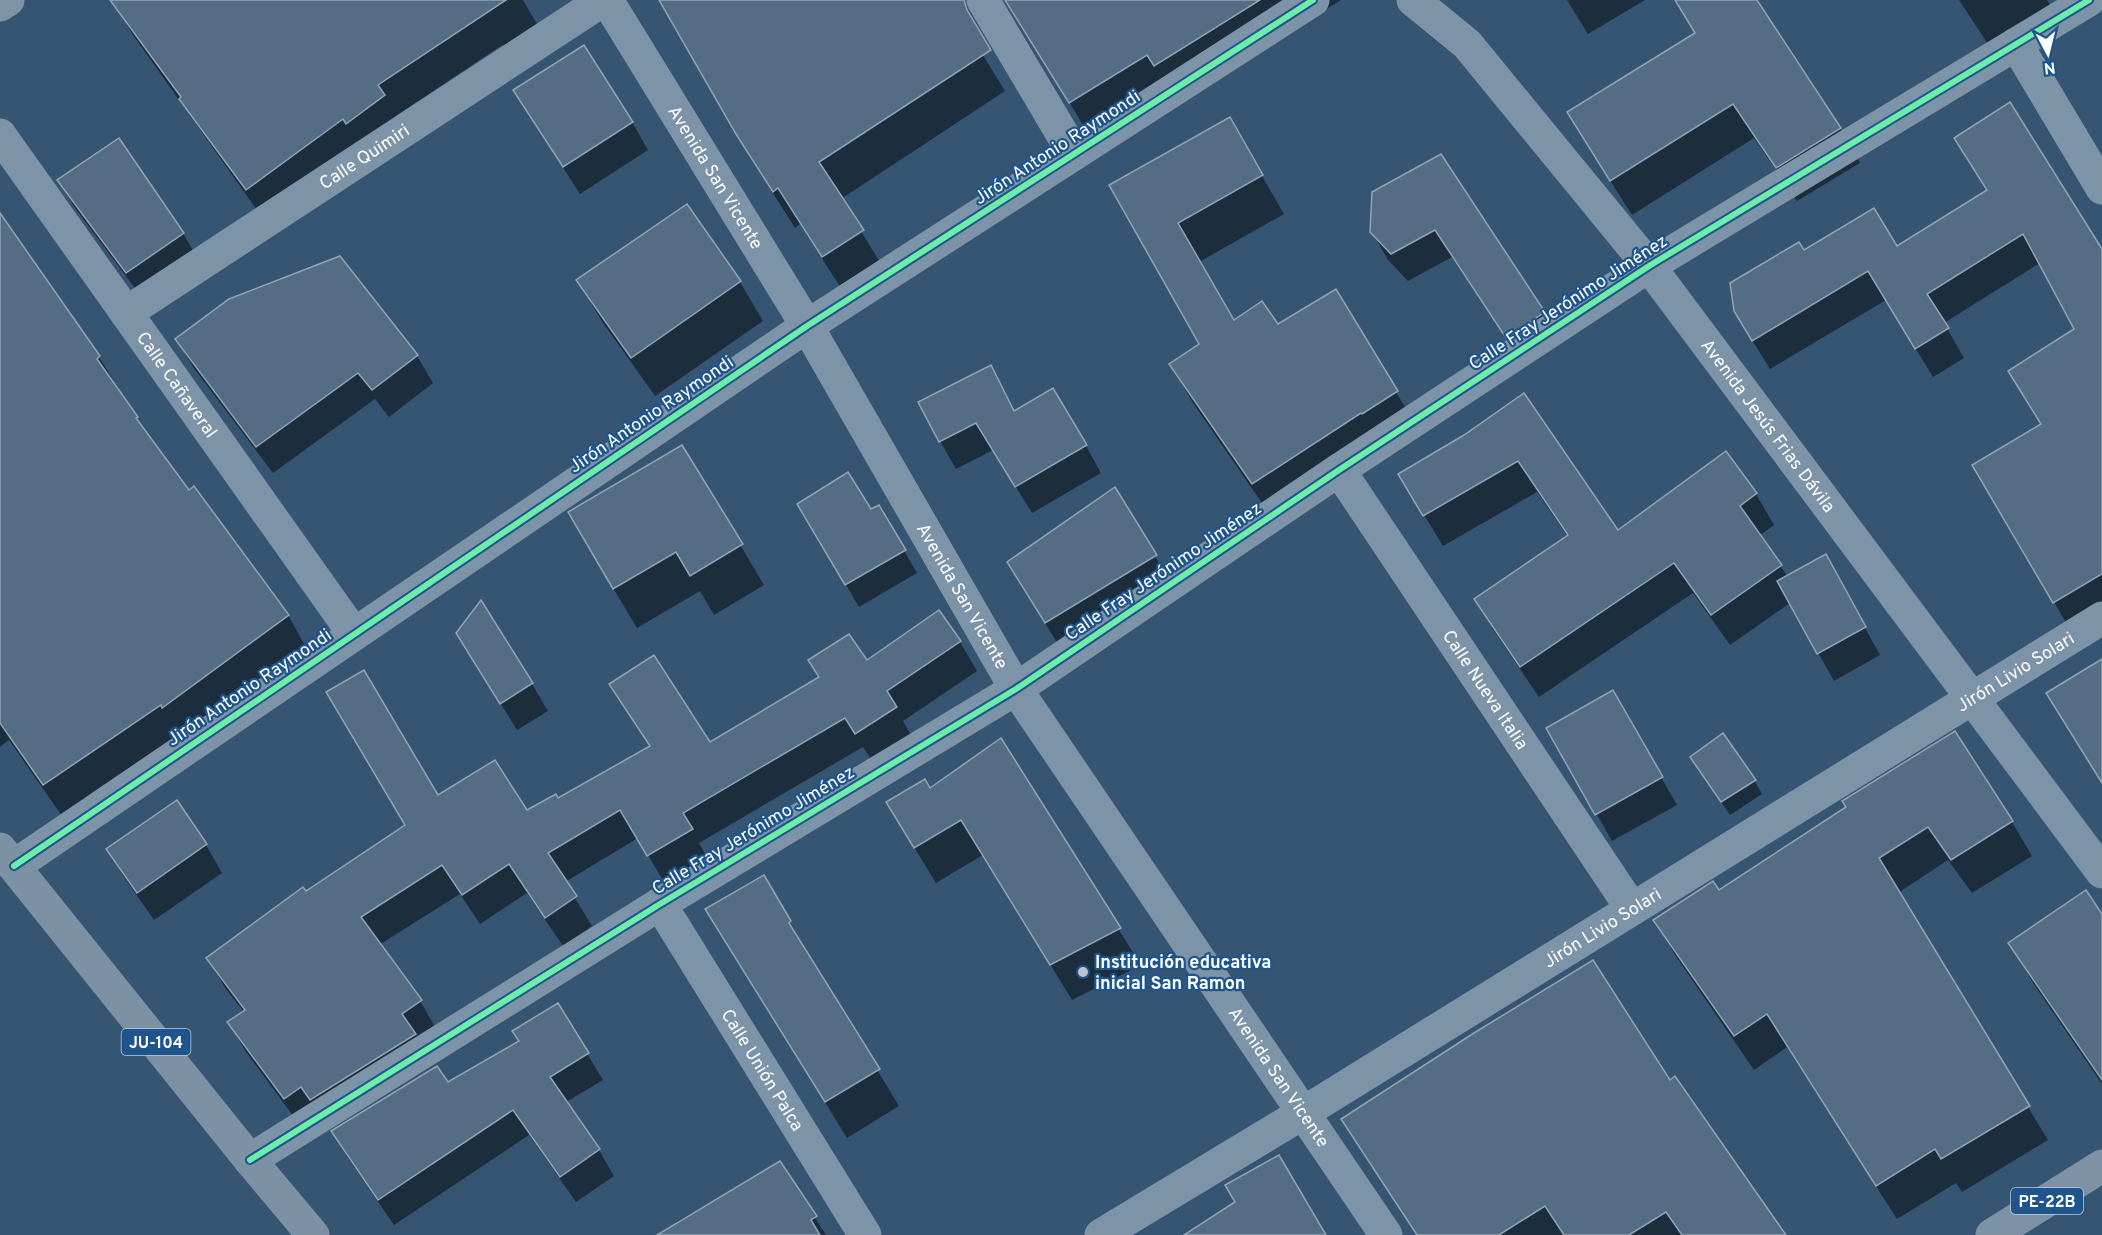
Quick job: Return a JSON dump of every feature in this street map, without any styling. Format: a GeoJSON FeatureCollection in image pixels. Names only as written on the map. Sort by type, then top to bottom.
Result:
{"type":"FeatureCollection","features":[{"type":"Feature","properties":{"kind":"highway","name":"PE-22B"},"geometry":{"type":"LineString","coordinates":[[1992,1235],[2102,1167]]}},
{"type":"Feature","properties":{"kind":"main road","name":"JU-104"},"geometry":{"type":"LineString","coordinates":[[7,857],[313,1235]]}},
{"type":"Feature","properties":{"kind":"street"},"geometry":{"type":"LineString","coordinates":[[0,5],[8,0]]}},
{"type":"Feature","properties":{"kind":"street","name":"Calle Quimiri"},"geometry":{"type":"LineString","coordinates":[[126,313],[605,0]]}},
{"type":"Feature","properties":{"kind":"street","name":"Avenida San Vicente"},"geometry":{"type":"LineString","coordinates":[[605,0],[807,326],[1016,689],[1386,1235]]}},
{"type":"Feature","properties":{"kind":"street"},"geometry":{"type":"LineString","coordinates":[[983,0],[1074,154]]}},
{"type":"Feature","properties":{"kind":"street","name":"Jirón Antonio Raymondi"},"geometry":{"type":"LineString","coordinates":[[7,857],[354,634],[807,326],[1313,0]]}},
{"type":"Feature","properties":{"kind":"street","name":"Avenida Jesús Frias Dávila"},"geometry":{"type":"LineString","coordinates":[[1413,0],[1467,44],[1649,266],[2102,872]]}},
{"type":"Feature","properties":{"kind":"street","name":"Calle Fray Jerónimo Jiménez"},"geometry":{"type":"LineString","coordinates":[[250,1160],[660,904],[1016,689],[1339,470],[1649,266],[2089,0]]}},
{"type":"Feature","properties":{"kind":"street"},"geometry":{"type":"LineString","coordinates":[[2016,44],[2102,188]]}},
{"type":"Feature","properties":{"kind":"street","name":"Calle Cañaveral"},"geometry":{"type":"LineString","coordinates":[[0,135],[354,634]]}},
{"type":"Feature","properties":{"kind":"street","name":"Calle Nueva Italia"},"geometry":{"type":"LineString","coordinates":[[1339,470],[1632,909]]}},
{"type":"Feature","properties":{"kind":"street","name":"Jirón Livio Solari"},"geometry":{"type":"LineString","coordinates":[[1101,1235],[1303,1113],[2102,618]]}},
{"type":"Feature","properties":{"kind":"street","name":"Calle Unión Palca"},"geometry":{"type":"LineString","coordinates":[[660,904],[865,1235]]}},
{"type":"Feature","properties":{"kind":"building"},"geometry":{"type":"Polygon","coordinates":[[[110,0],[506,0],[378,85],[385,95],[346,124],[343,119],[246,190],[110,0]]]}},
{"type":"Feature","properties":{"kind":"building"},"geometry":{"type":"Polygon","coordinates":[[[659,0],[964,0],[967,10],[991,50],[819,162],[864,230],[822,257],[778,188],[773,192],[736,134],[659,0]]]}},
{"type":"Feature","properties":{"kind":"building"},"geometry":{"type":"Polygon","coordinates":[[[1005,0],[1260,0],[1154,66],[1147,55],[1069,103],[1005,0]]]}},
{"type":"Feature","properties":{"kind":"building"},"geometry":{"type":"Polygon","coordinates":[[[1675,0],[1757,0],[1841,128],[1776,168],[1733,104],[1610,181],[1567,112],[1695,33],[1675,0]]]}},
{"type":"Feature","properties":{"kind":"building"},"geometry":{"type":"Polygon","coordinates":[[[584,45],[633,122],[563,167],[513,90],[584,45]]]}},
{"type":"Feature","properties":{"kind":"building"},"geometry":{"type":"Polygon","coordinates":[[[2010,102],[2102,249],[2102,574],[2053,603],[1972,465],[2041,424],[2008,371],[2074,329],[2023,234],[1927,294],[1949,328],[1915,349],[1868,271],[1752,341],[1734,311],[1730,283],[1799,242],[1804,250],[1874,208],[1897,246],[1987,190],[1954,138],[2010,102]]]}},
{"type":"Feature","properties":{"kind":"building"},"geometry":{"type":"Polygon","coordinates":[[[1230,117],[1263,175],[1178,223],[1234,320],[1262,301],[1278,324],[1336,289],[1398,391],[1252,484],[1169,364],[1199,344],[1109,185],[1230,117]]]}},
{"type":"Feature","properties":{"kind":"building"},"geometry":{"type":"Polygon","coordinates":[[[119,138],[184,233],[126,273],[57,180],[119,138]]]}},
{"type":"Feature","properties":{"kind":"building"},"geometry":{"type":"Polygon","coordinates":[[[1441,154],[1545,312],[1506,338],[1435,230],[1391,254],[1370,232],[1372,192],[1441,154]]]}},
{"type":"Feature","properties":{"kind":"building"},"geometry":{"type":"Polygon","coordinates":[[[687,204],[741,281],[631,358],[576,280],[687,204]]]}},
{"type":"Feature","properties":{"kind":"building"},"geometry":{"type":"Polygon","coordinates":[[[0,213],[100,356],[97,359],[138,417],[136,418],[189,490],[194,486],[289,615],[162,708],[161,705],[43,785],[0,723],[0,213]]]}},
{"type":"Feature","properties":{"kind":"building"},"geometry":{"type":"Polygon","coordinates":[[[340,256],[418,355],[372,390],[358,373],[256,447],[175,339],[229,299],[340,256]]]}},
{"type":"Feature","properties":{"kind":"building"},"geometry":{"type":"Polygon","coordinates":[[[991,365],[1014,411],[1053,388],[1087,445],[1015,487],[976,423],[939,442],[918,402],[991,365]]]}},
{"type":"Feature","properties":{"kind":"building"},"geometry":{"type":"Polygon","coordinates":[[[1524,393],[1618,530],[1726,451],[1757,493],[1740,506],[1782,565],[1711,615],[1674,563],[1520,667],[1474,599],[1568,535],[1518,461],[1423,516],[1398,474],[1464,435],[1524,393]]]}},
{"type":"Feature","properties":{"kind":"building"},"geometry":{"type":"Polygon","coordinates":[[[682,445],[743,544],[690,576],[676,552],[613,589],[568,512],[682,445]]]}},
{"type":"Feature","properties":{"kind":"building"},"geometry":{"type":"Polygon","coordinates":[[[848,472],[871,509],[879,505],[906,550],[845,585],[797,504],[848,472]]]}},
{"type":"Feature","properties":{"kind":"building"},"geometry":{"type":"Polygon","coordinates":[[[1115,487],[1157,555],[1045,623],[1007,562],[1115,487]]]}},
{"type":"Feature","properties":{"kind":"building"},"geometry":{"type":"Polygon","coordinates":[[[1826,554],[1866,627],[1817,654],[1777,581],[1826,554]]]}},
{"type":"Feature","properties":{"kind":"building"},"geometry":{"type":"Polygon","coordinates":[[[481,600],[533,683],[500,704],[456,633],[481,600]]]}},
{"type":"Feature","properties":{"kind":"building"},"geometry":{"type":"Polygon","coordinates":[[[939,610],[961,641],[887,691],[897,707],[855,734],[845,718],[683,813],[693,829],[647,856],[620,810],[548,853],[577,896],[545,918],[509,864],[462,895],[442,865],[361,917],[422,1000],[402,1014],[416,1034],[310,1100],[301,1087],[284,1099],[227,1022],[245,1010],[206,958],[303,887],[306,891],[405,825],[326,692],[364,670],[438,795],[495,760],[527,810],[556,794],[558,798],[650,746],[609,684],[654,655],[710,742],[819,677],[808,660],[849,634],[867,660],[939,610]]]}},
{"type":"Feature","properties":{"kind":"building"},"geometry":{"type":"Polygon","coordinates":[[[2102,659],[2102,783],[2046,693],[2102,659]]]}},
{"type":"Feature","properties":{"kind":"building"},"geometry":{"type":"Polygon","coordinates":[[[1613,690],[1663,777],[1595,815],[1546,728],[1613,690]]]}},
{"type":"Feature","properties":{"kind":"building"},"geometry":{"type":"Polygon","coordinates":[[[1955,731],[2013,821],[1951,860],[1928,827],[1879,858],[2030,1106],[1941,1159],[1935,1149],[1876,1186],[1767,1014],[1734,1036],[1653,920],[1713,881],[1719,890],[1846,807],[1842,801],[1955,731]]]}},
{"type":"Feature","properties":{"kind":"building"},"geometry":{"type":"Polygon","coordinates":[[[1723,733],[1756,780],[1721,802],[1690,757],[1723,733]]]}},
{"type":"Feature","properties":{"kind":"building"},"geometry":{"type":"Polygon","coordinates":[[[1001,738],[1121,928],[1050,965],[961,820],[914,848],[886,802],[925,779],[930,788],[1001,738]]]}},
{"type":"Feature","properties":{"kind":"building"},"geometry":{"type":"Polygon","coordinates":[[[177,800],[207,844],[137,893],[106,849],[177,800]]]}},
{"type":"Feature","properties":{"kind":"building"},"geometry":{"type":"Polygon","coordinates":[[[764,875],[791,921],[789,923],[880,1069],[825,1102],[705,909],[764,875]]]}},
{"type":"Feature","properties":{"kind":"building"},"geometry":{"type":"Polygon","coordinates":[[[2086,890],[2102,914],[2102,1080],[2008,943],[2086,890]]]}},
{"type":"Feature","properties":{"kind":"building"},"geometry":{"type":"Polygon","coordinates":[[[1593,960],[1670,1080],[1675,1076],[1786,1235],[1682,1235],[1666,1212],[1629,1235],[1564,1235],[1545,1206],[1499,1235],[1417,1235],[1341,1119],[1593,960]]]}},
{"type":"Feature","properties":{"kind":"building"},"geometry":{"type":"Polygon","coordinates":[[[558,1003],[589,1053],[550,1077],[600,1149],[560,1177],[513,1110],[378,1200],[331,1131],[437,1066],[448,1082],[519,1041],[512,1031],[558,1003]]]}},
{"type":"Feature","properties":{"kind":"building"},"geometry":{"type":"Polygon","coordinates":[[[1279,1155],[1326,1235],[1184,1235],[1235,1202],[1225,1185],[1279,1155]]]}},
{"type":"Feature","properties":{"kind":"building"},"geometry":{"type":"Polygon","coordinates":[[[780,1161],[817,1216],[811,1220],[820,1235],[657,1235],[780,1161]]]}},
{"type":"Feature","properties":{"kind":"cycle path"},"geometry":{"type":"LineString","coordinates":[[14,866],[807,326],[1313,0]]}},
{"type":"Feature","properties":{"kind":"cycle path"},"geometry":{"type":"LineString","coordinates":[[250,1160],[660,904],[1016,689],[1339,470],[1649,266],[2089,0]]}},
{"type":"Feature","properties":{"kind":"place","name":"Institución educativa inicial San Ramon"},"geometry":{"type":"Point","coordinates":[1083,972]}}]}
